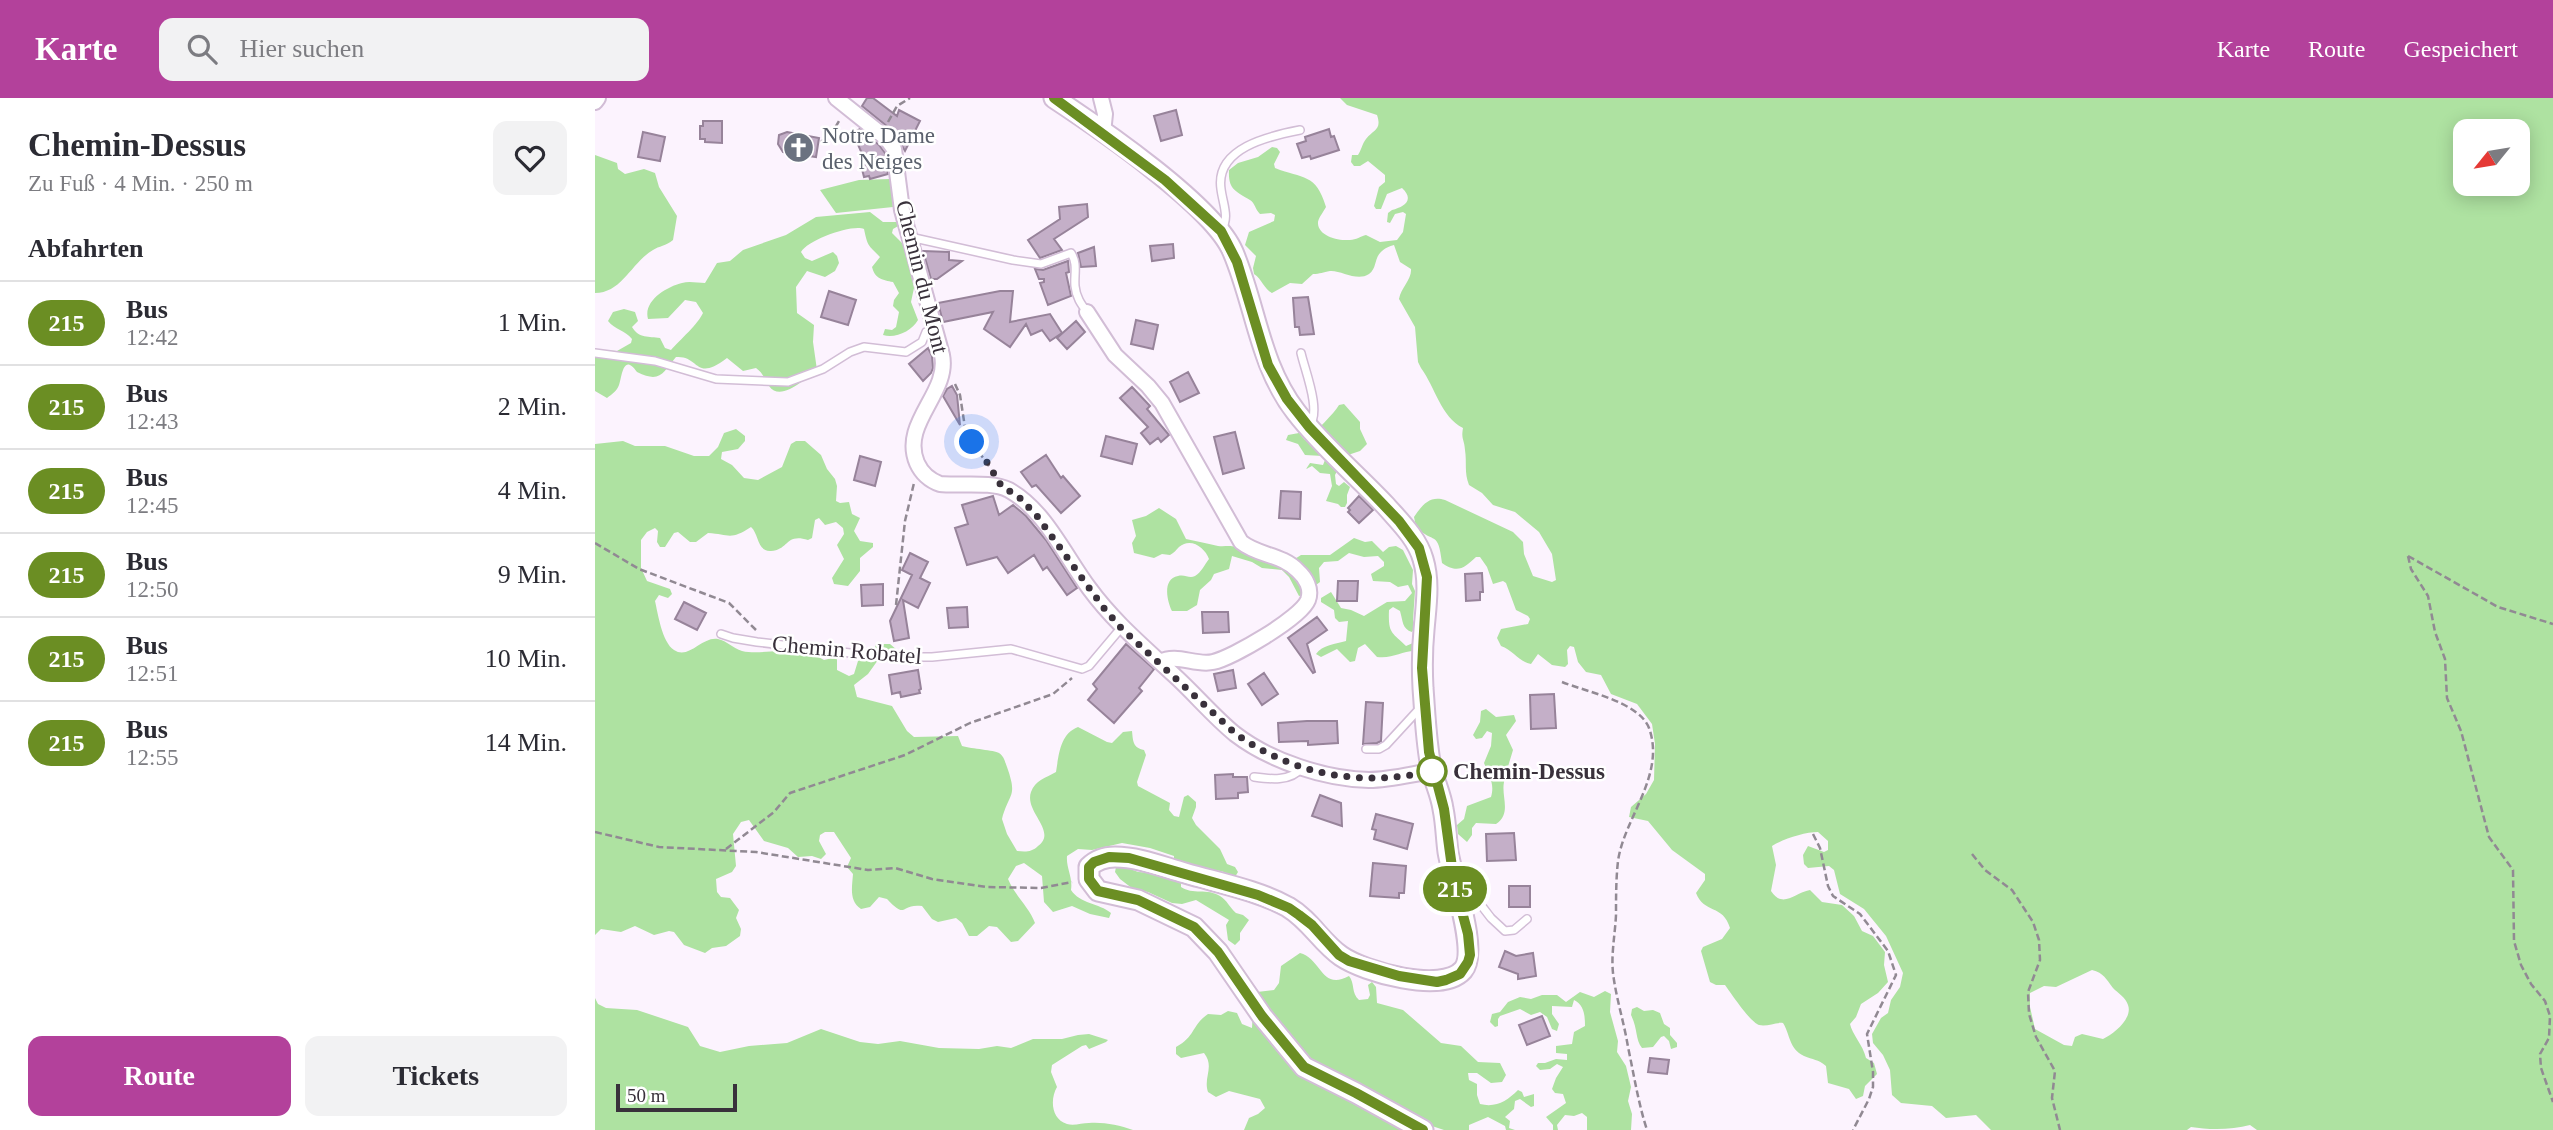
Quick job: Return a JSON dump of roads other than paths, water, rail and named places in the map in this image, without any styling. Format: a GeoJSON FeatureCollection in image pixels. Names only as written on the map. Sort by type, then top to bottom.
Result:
{"type":"FeatureCollection","features":[{"type":"Feature","properties":{"kind":"street","name":"Chemin du Mont"},"geometry":{"type":"LineString","coordinates":[[835,98],[881,134],[894,149],[902,210],[942,355],[943,369],[914,438],[914,455],[921,470],[932,481],[940,484],[1002,487],[1017,495],[1037,516],[1121,628]]}},
{"type":"Feature","properties":{"kind":"street"},"geometry":{"type":"LineString","coordinates":[[1054,98],[1174,188],[1221,231],[1237,262],[1268,365],[1287,399],[1309,427],[1399,521],[1419,548],[1427,577],[1423,657],[1432,772],[1444,809],[1452,873],[1468,934],[1470,955],[1460,974],[1437,982],[1362,967],[1339,955],[1312,925],[1289,908],[1258,895],[1147,862],[1118,857],[1094,862],[1089,867],[1092,886],[1098,891],[1138,900],[1194,927],[1218,952],[1262,1016],[1304,1067],[1423,1130]]}},
{"type":"Feature","properties":{"kind":"street"},"geometry":{"type":"LineString","coordinates":[[1101,98],[1105,114],[1103,133]]}},
{"type":"Feature","properties":{"kind":"street"},"geometry":{"type":"LineString","coordinates":[[1087,312],[1115,355],[1149,386],[1162,403],[1241,542],[1253,550],[1291,565],[1304,578],[1309,589],[1308,600],[1300,610],[1279,626],[1230,655],[1210,663],[1174,658],[1160,662]]}},
{"type":"Feature","properties":{"kind":"street"},"geometry":{"type":"LineString","coordinates":[[1121,628],[1236,734],[1264,751],[1332,775],[1370,780],[1432,772]]}},
{"type":"Feature","properties":{"kind":"lane"},"geometry":{"type":"LineString","coordinates":[[1221,231],[1226,222],[1220,183],[1226,164],[1243,149],[1261,140],[1300,130]]}},
{"type":"Feature","properties":{"kind":"lane"},"geometry":{"type":"LineString","coordinates":[[909,237],[1013,261],[1041,264],[1071,253],[1076,264],[1075,286],[1079,300],[1087,312]]}},
{"type":"Feature","properties":{"kind":"lane"},"geometry":{"type":"LineString","coordinates":[[595,353],[655,361],[716,379],[788,382],[824,369],[864,347],[906,352],[922,342],[926,332],[934,328]]}},
{"type":"Feature","properties":{"kind":"lane"},"geometry":{"type":"LineString","coordinates":[[1301,353],[1315,408],[1315,418],[1309,427]]}},
{"type":"Feature","properties":{"kind":"lane","name":"Chemin Robatel"},"geometry":{"type":"LineString","coordinates":[[721,634],[768,643],[884,657],[932,657],[1011,649],[1083,669],[1089,666],[1121,628]]}},
{"type":"Feature","properties":{"kind":"lane"},"geometry":{"type":"LineString","coordinates":[[1366,749],[1378,749],[1386,745],[1425,705]]}},
{"type":"Feature","properties":{"kind":"lane"},"geometry":{"type":"LineString","coordinates":[[1254,777],[1282,778],[1297,774],[1302,766]]}},
{"type":"Feature","properties":{"kind":"lane"},"geometry":{"type":"LineString","coordinates":[[1452,873],[1464,883],[1491,918],[1505,931],[1514,930],[1527,919]]}},
{"type":"Feature","properties":{"kind":"place","name":"Notre Dame des Neiges"},"geometry":{"type":"Point","coordinates":[799,148]}},
{"type":"Feature","properties":{"kind":"place","name":"Chemin-Dessus"},"geometry":{"type":"Point","coordinates":[1432,771]}}]}
